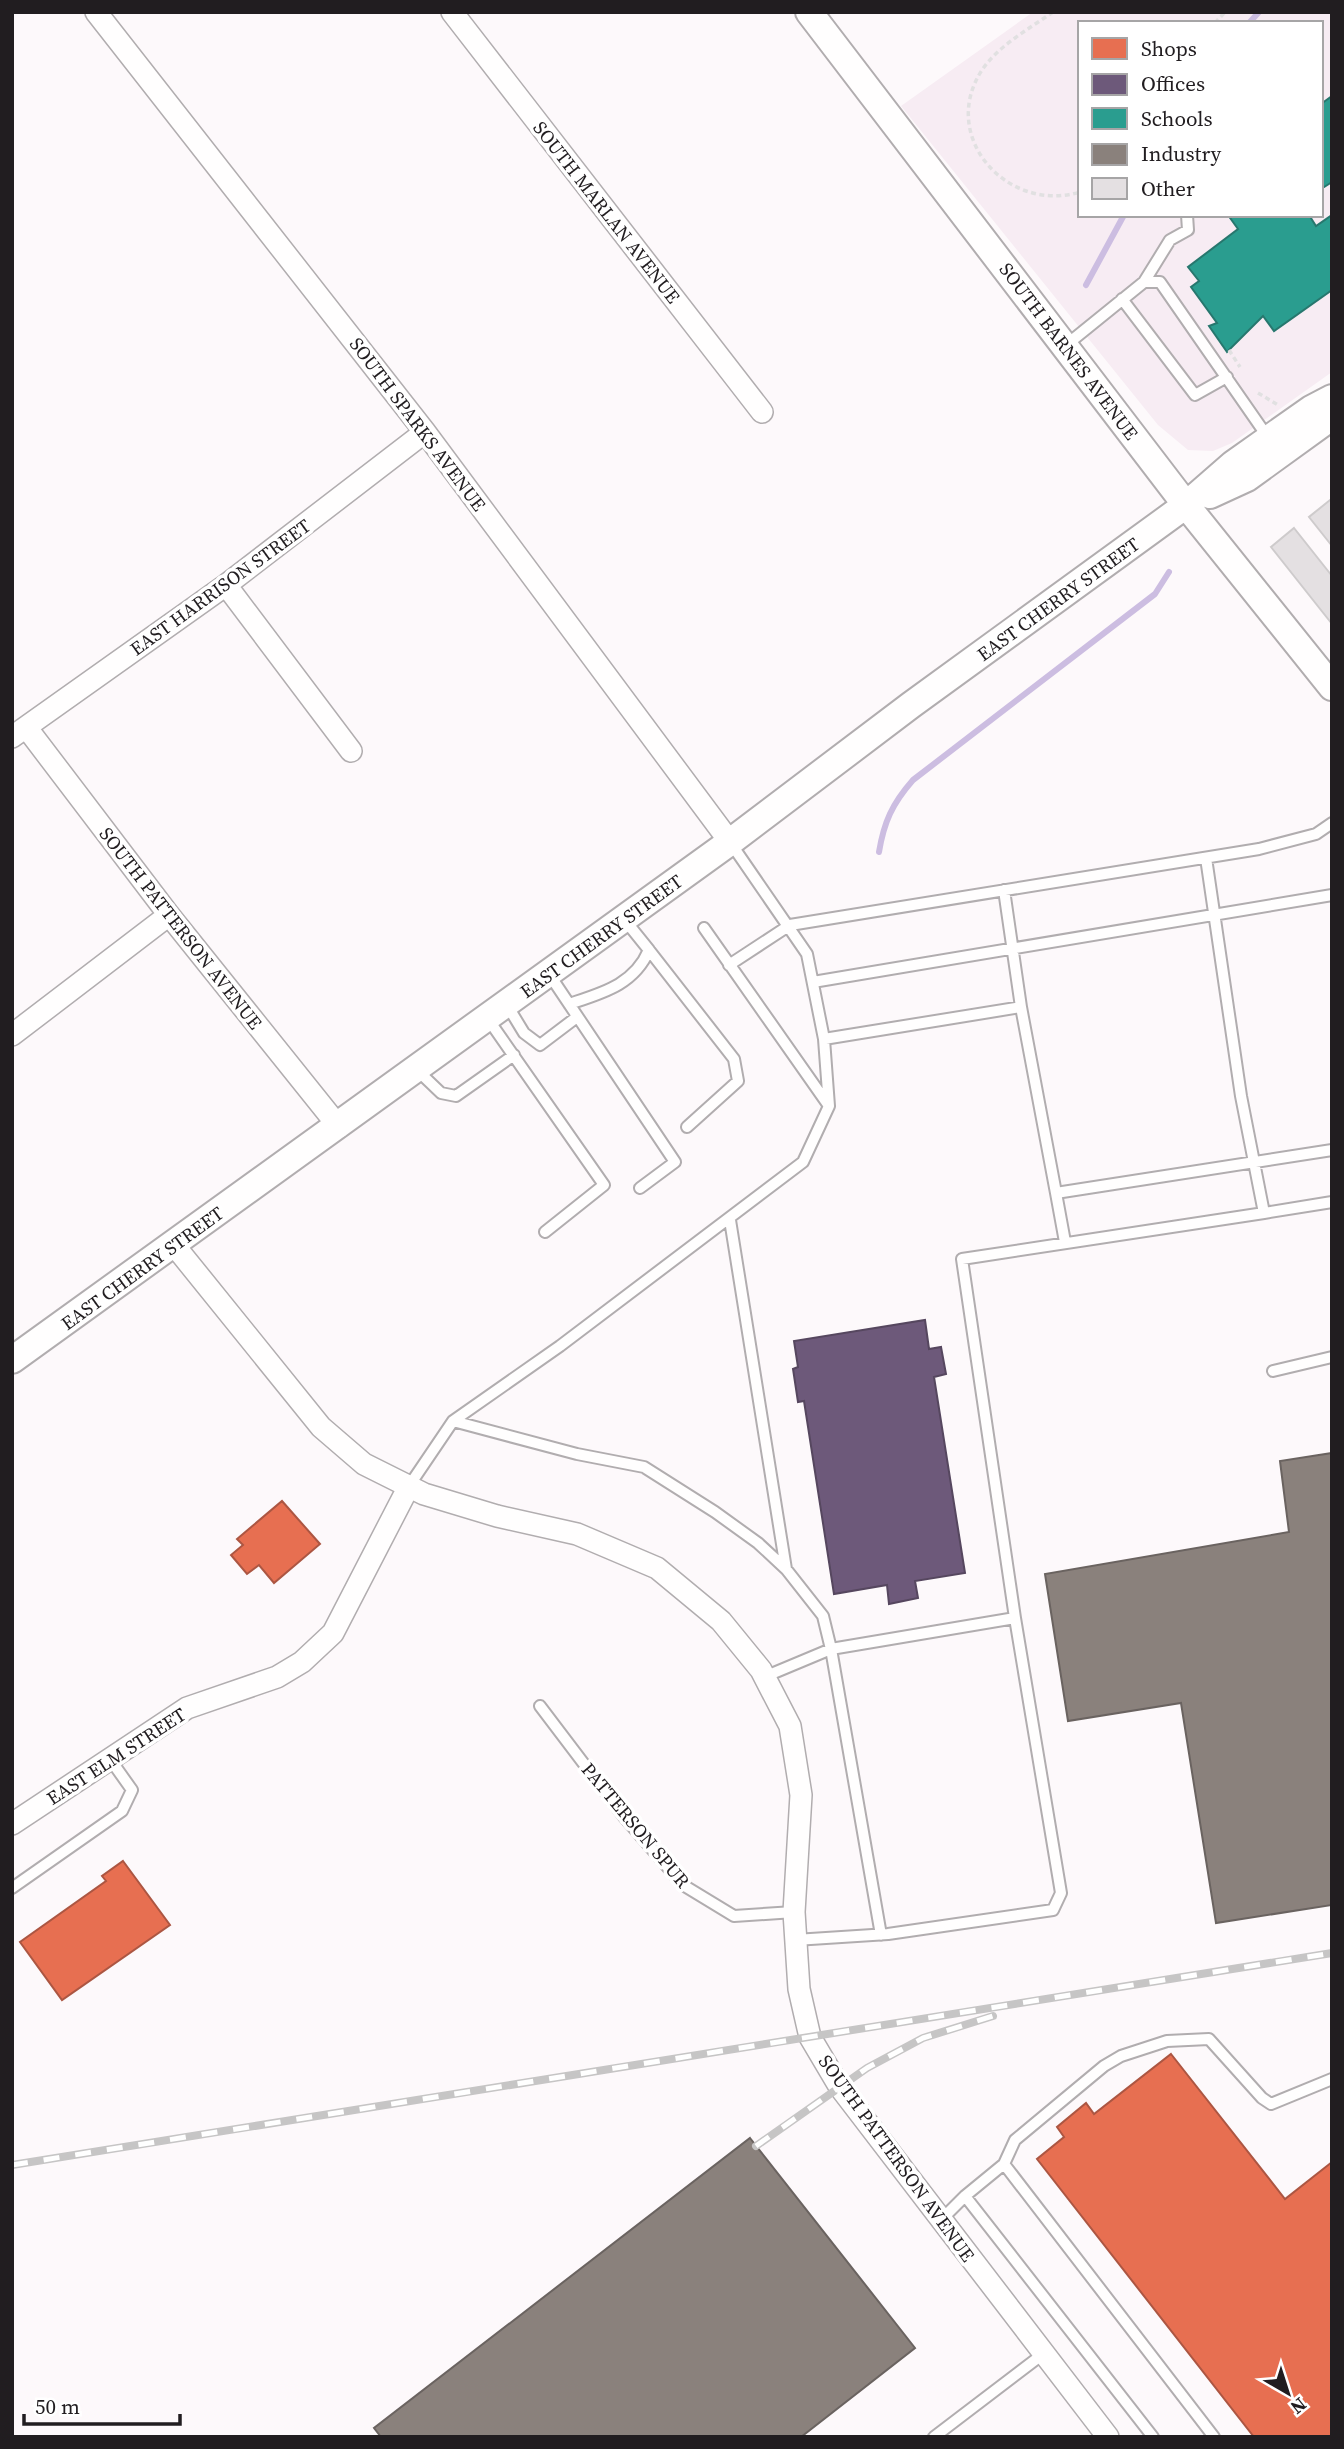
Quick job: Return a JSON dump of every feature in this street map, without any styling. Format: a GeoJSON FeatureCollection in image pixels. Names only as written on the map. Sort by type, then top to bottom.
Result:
{"type":"FeatureCollection","features":[{"type":"Feature","properties":{"kind":"street","name":"SOUTH SPARKS AVENUE"},"geometry":{"type":"LineString","coordinates":[[96,12],[425,432],[730,842]]}},
{"type":"Feature","properties":{"kind":"street","name":"SOUTH MARLAN AVENUE"},"geometry":{"type":"LineString","coordinates":[[453,12],[762,412]]}},
{"type":"Feature","properties":{"kind":"street","name":"SOUTH BARNES AVENUE"},"geometry":{"type":"LineString","coordinates":[[809,12],[1186,505],[1332,687]]}},
{"type":"Feature","properties":{"kind":"street","name":"EAST CHERRY STREET"},"geometry":{"type":"LineString","coordinates":[[12,1360],[339,1127],[730,842],[911,705],[1186,505],[1233,464],[1332,398]]}},
{"type":"Feature","properties":{"kind":"street","name":"EAST CHERRY STREET"},"geometry":{"type":"LineString","coordinates":[[1186,505],[1247,478],[1323,423],[1332,412]]}},
{"type":"Feature","properties":{"kind":"street","name":"EAST HARRISON STREET"},"geometry":{"type":"LineString","coordinates":[[19,732],[226,585],[425,432]]}},
{"type":"Feature","properties":{"kind":"street"},"geometry":{"type":"LineString","coordinates":[[226,585],[351,751]]}},
{"type":"Feature","properties":{"kind":"street","name":"SOUTH PATTERSON AVENUE"},"geometry":{"type":"LineString","coordinates":[[19,732],[339,1127]]}},
{"type":"Feature","properties":{"kind":"street"},"geometry":{"type":"LineString","coordinates":[[12,1035],[169,915]]}},
{"type":"Feature","properties":{"kind":"street","name":"SOUTH PATTERSON AVENUE"},"geometry":{"type":"LineString","coordinates":[[174,1245],[321,1427],[364,1464],[424,1494],[497,1516],[578,1534],[657,1568],[721,1621],[764,1677],[790,1727],[801,1795],[793,1912],[799,1989],[810,2037],[839,2086],[1108,2437]]}},
{"type":"Feature","properties":{"kind":"street","name":"EAST ELM STREET"},"geometry":{"type":"LineString","coordinates":[[13,1821],[187,1708],[277,1677],[302,1662],[333,1633],[409,1486]]}},
{"type":"Feature","properties":{"kind":"lane"},"geometry":{"type":"LineString","coordinates":[[1065,346],[1144,282],[1170,240],[1188,230],[1187,217]]}},
{"type":"Feature","properties":{"kind":"lane"},"geometry":{"type":"LineString","coordinates":[[1144,282],[1155,280],[1163,286],[1269,439]]}},
{"type":"Feature","properties":{"kind":"lane"},"geometry":{"type":"LineString","coordinates":[[1122,299],[1195,395],[1227,377]]}},
{"type":"Feature","properties":{"kind":"lane"},"geometry":{"type":"LineString","coordinates":[[729,965],[790,925],[1259,849],[1315,834],[1332,823]]}},
{"type":"Feature","properties":{"kind":"lane"},"geometry":{"type":"LineString","coordinates":[[409,1486],[453,1420],[730,1220],[803,1162],[829,1107],[824,1039],[807,954],[790,925],[730,842]]}},
{"type":"Feature","properties":{"kind":"lane"},"geometry":{"type":"LineString","coordinates":[[1206,858],[1264,1213]]}},
{"type":"Feature","properties":{"kind":"lane"},"geometry":{"type":"LineString","coordinates":[[1004,890],[1021,1007],[1065,1242]]}},
{"type":"Feature","properties":{"kind":"lane"},"geometry":{"type":"LineString","coordinates":[[813,982],[1332,895]]}},
{"type":"Feature","properties":{"kind":"lane"},"geometry":{"type":"LineString","coordinates":[[624,919],[734,1059],[738,1081],[687,1127]]}},
{"type":"Feature","properties":{"kind":"lane"},"geometry":{"type":"LineString","coordinates":[[704,928],[829,1107]]}},
{"type":"Feature","properties":{"kind":"lane"},"geometry":{"type":"LineString","coordinates":[[569,1004],[616,988],[642,966],[649,950]]}},
{"type":"Feature","properties":{"kind":"lane"},"geometry":{"type":"LineString","coordinates":[[549,974],[675,1162],[640,1188]]}},
{"type":"Feature","properties":{"kind":"lane"},"geometry":{"type":"LineString","coordinates":[[824,1039],[1021,1007]]}},
{"type":"Feature","properties":{"kind":"lane"},"geometry":{"type":"LineString","coordinates":[[497,1012],[540,1045],[577,1017]]}},
{"type":"Feature","properties":{"kind":"lane"},"geometry":{"type":"LineString","coordinates":[[497,1012],[514,1055],[604,1185],[545,1232]]}},
{"type":"Feature","properties":{"kind":"lane"},"geometry":{"type":"LineString","coordinates":[[417,1070],[441,1093],[456,1096],[514,1055]]}},
{"type":"Feature","properties":{"kind":"lane"},"geometry":{"type":"LineString","coordinates":[[1056,1193],[1332,1150]]}},
{"type":"Feature","properties":{"kind":"lane"},"geometry":{"type":"LineString","coordinates":[[795,1940],[881,1935],[1054,1910],[1061,1893],[1015,1618],[962,1259],[1332,1202]]}},
{"type":"Feature","properties":{"kind":"lane"},"geometry":{"type":"LineString","coordinates":[[730,1220],[786,1569]]}},
{"type":"Feature","properties":{"kind":"lane"},"geometry":{"type":"LineString","coordinates":[[1273,1371],[1332,1357]]}},
{"type":"Feature","properties":{"kind":"lane"},"geometry":{"type":"LineString","coordinates":[[453,1420],[577,1454],[644,1467],[715,1512],[758,1543],[786,1569],[823,1616],[881,1935]]}},
{"type":"Feature","properties":{"kind":"lane"},"geometry":{"type":"LineString","coordinates":[[764,1677],[831,1649],[1015,1618]]}},
{"type":"Feature","properties":{"kind":"lane","name":"PATTERSON SPUR"},"geometry":{"type":"LineString","coordinates":[[540,1706],[625,1818],[683,1885],[734,1916],[793,1912]]}},
{"type":"Feature","properties":{"kind":"lane"},"geometry":{"type":"LineString","coordinates":[[12,1888],[122,1811],[132,1790],[110,1759]]}},
{"type":"Feature","properties":{"kind":"lane"},"geometry":{"type":"LineString","coordinates":[[940,2221],[964,2196],[1004,2164],[1015,2140],[1104,2066],[1121,2056],[1167,2041],[1209,2039],[1262,2098],[1271,2104],[1332,2079]]}},
{"type":"Feature","properties":{"kind":"lane"},"geometry":{"type":"LineString","coordinates":[[1004,2164],[1214,2437]]}},
{"type":"Feature","properties":{"kind":"lane"},"geometry":{"type":"LineString","coordinates":[[964,2196],[1153,2437]]}},
{"type":"Feature","properties":{"kind":"lane"},"geometry":{"type":"LineString","coordinates":[[934,2437],[1044,2354]]}},
{"type":"Feature","properties":{"kind":"path"},"geometry":{"type":"LineString","coordinates":[[1053,12],[997,53],[982,70],[971,93],[967,121],[975,149],[1010,184],[1033,195],[1068,196],[1078,193]]}},
{"type":"Feature","properties":{"kind":"path"},"geometry":{"type":"LineString","coordinates":[[1229,350],[1245,375]]}},
{"type":"Feature","properties":{"kind":"path"},"geometry":{"type":"LineString","coordinates":[[1253,387],[1262,397],[1280,405]]}},
{"type":"Feature","properties":{"kind":"shaded area"},"geometry":{"type":"Polygon","coordinates":[[[1033,12],[1332,12],[1332,372],[1232,443],[1213,451],[1188,450],[1158,425],[901,106],[1033,12]]]}},
{"type":"Feature","properties":{"kind":"building: Shops"},"geometry":{"type":"Polygon","coordinates":[[[282,1501],[320,1544],[274,1583],[259,1565],[247,1574],[231,1555],[243,1545],[237,1539],[282,1501]]]}},
{"type":"Feature","properties":{"kind":"building: Shops"},"geometry":{"type":"Polygon","coordinates":[[[123,1861],[170,1925],[62,2000],[20,1942],[106,1881],[102,1876],[123,1861]]]}},
{"type":"Feature","properties":{"kind":"building: Shops"},"geometry":{"type":"Polygon","coordinates":[[[1171,2054],[1285,2199],[1332,2162],[1332,2437],[1254,2437],[1037,2159],[1064,2137],[1057,2127],[1086,2103],[1094,2114],[1171,2054]]]}},
{"type":"Feature","properties":{"kind":"building: Offices"},"geometry":{"type":"Polygon","coordinates":[[[925,1320],[929,1349],[941,1347],[946,1374],[934,1377],[965,1573],[915,1581],[918,1598],[889,1604],[887,1585],[834,1594],[804,1401],[798,1402],[793,1369],[798,1367],[794,1341],[925,1320]]]}},
{"type":"Feature","properties":{"kind":"building: Schools"},"geometry":{"type":"Polygon","coordinates":[[[1332,96],[1332,182],[1323,188],[1323,103],[1332,96]]]}},
{"type":"Feature","properties":{"kind":"building: Schools"},"geometry":{"type":"Polygon","coordinates":[[[1332,215],[1332,290],[1274,331],[1263,316],[1227,352],[1209,326],[1217,323],[1191,287],[1199,281],[1188,267],[1238,229],[1229,217],[1310,217],[1316,226],[1332,215]]]}},
{"type":"Feature","properties":{"kind":"building: Industry"},"geometry":{"type":"Polygon","coordinates":[[[1332,1453],[1332,1905],[1216,1923],[1181,1703],[1068,1721],[1045,1574],[1289,1532],[1280,1461],[1332,1453]]]}},
{"type":"Feature","properties":{"kind":"building: Industry"},"geometry":{"type":"Polygon","coordinates":[[[750,2138],[915,2348],[801,2437],[381,2437],[374,2428],[750,2138]]]}},
{"type":"Feature","properties":{"kind":"building: Other"},"geometry":{"type":"Polygon","coordinates":[[[1330,500],[1332,502],[1332,546],[1309,517],[1330,500]]]}},
{"type":"Feature","properties":{"kind":"building: Other"},"geometry":{"type":"Polygon","coordinates":[[[1294,528],[1332,576],[1332,624],[1271,547],[1294,528]]]}},
{"type":"Feature","properties":{"kind":"waterway"},"geometry":{"type":"LineString","coordinates":[[1251,21],[1259,12]]}},
{"type":"Feature","properties":{"kind":"waterway"},"geometry":{"type":"LineString","coordinates":[[1086,285],[1123,217]]}},
{"type":"Feature","properties":{"kind":"waterway"},"geometry":{"type":"LineString","coordinates":[[879,852],[890,814],[913,780],[1155,594],[1169,572]]}},
{"type":"Feature","properties":{"kind":"railway"},"geometry":{"type":"LineString","coordinates":[[12,2165],[1332,1953]]}},
{"type":"Feature","properties":{"kind":"railway"},"geometry":{"type":"LineString","coordinates":[[756,2146],[867,2068],[923,2038],[993,2016]]}}]}
